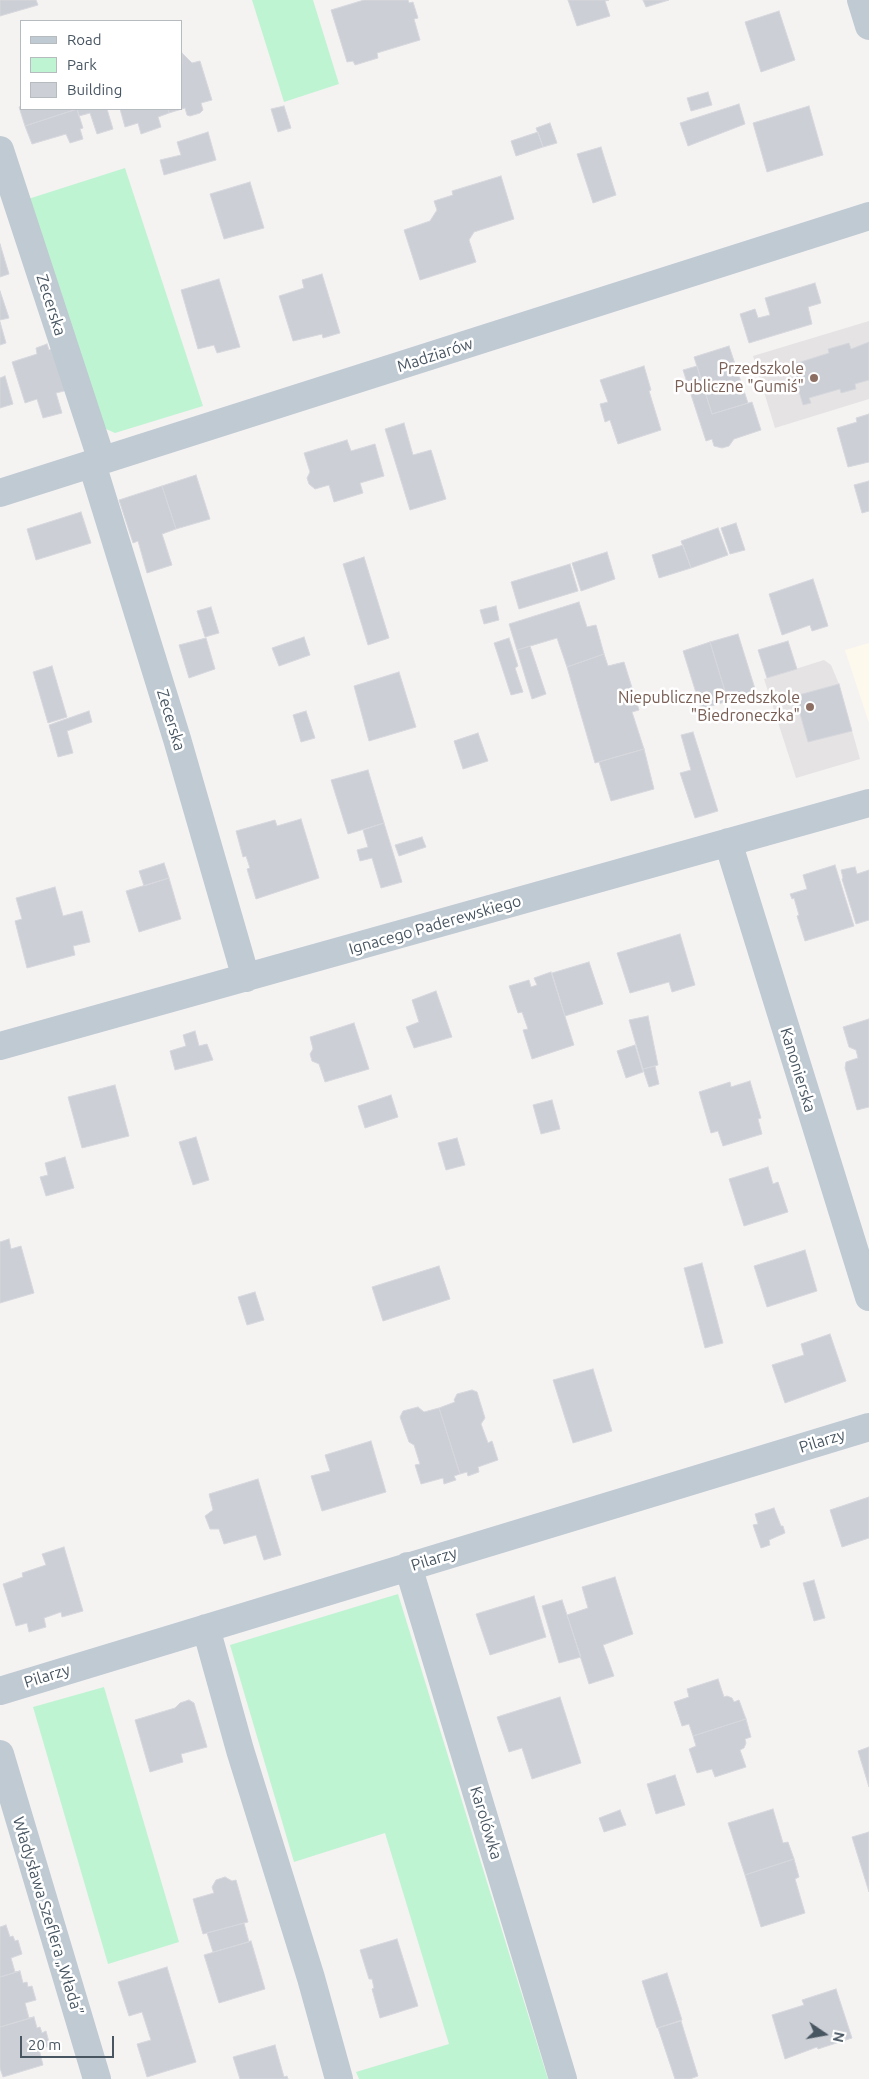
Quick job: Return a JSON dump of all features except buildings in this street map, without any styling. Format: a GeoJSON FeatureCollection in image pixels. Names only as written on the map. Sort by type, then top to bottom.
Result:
{"type":"FeatureCollection","features":[{"type":"Feature","properties":{"kind":"street"},"geometry":{"type":"LineString","coordinates":[[861,0],[869,26]]}},
{"type":"Feature","properties":{"kind":"street","name":"Zecerska"},"geometry":{"type":"LineString","coordinates":[[0,150],[97,463],[246,978]]}},
{"type":"Feature","properties":{"kind":"street","name":"Madziarów"},"geometry":{"type":"LineString","coordinates":[[0,493],[869,216]]}},
{"type":"Feature","properties":{"kind":"street","name":"Ignacego Paderewskiego"},"geometry":{"type":"LineString","coordinates":[[0,1046],[869,803]]}},
{"type":"Feature","properties":{"kind":"street","name":"Kanonierska"},"geometry":{"type":"LineString","coordinates":[[728,842],[869,1297]]}},
{"type":"Feature","properties":{"kind":"street","name":"Pilarzy"},"geometry":{"type":"LineString","coordinates":[[0,1691],[869,1426]]}},
{"type":"Feature","properties":{"kind":"street","name":"Karolówka"},"geometry":{"type":"LineString","coordinates":[[408,1566],[563,2079]]}},
{"type":"Feature","properties":{"kind":"street"},"geometry":{"type":"LineString","coordinates":[[206,1628],[240,1750],[311,1978],[339,2079]]}},
{"type":"Feature","properties":{"kind":"street","name":"Władysława Szeflera „Włada”"},"geometry":{"type":"LineString","coordinates":[[0,1754],[97,2079]]}},
{"type":"Feature","properties":{"kind":"shaded area","name":"Przedszkole Publiczne \"Gumiś\""},"geometry":{"type":"Polygon","coordinates":[[[869,321],[869,399],[775,428],[753,356],[869,321]]]}},
{"type":"Feature","properties":{"kind":"shaded area"},"geometry":{"type":"Polygon","coordinates":[[[869,643],[869,723],[845,650],[869,643]]]}},
{"type":"Feature","properties":{"kind":"shaded area","name":"Niepubliczne Przedszkole \"Biedroneczka\""},"geometry":{"type":"Polygon","coordinates":[[[824,660],[831,665],[839,684],[860,759],[796,778],[764,679],[824,660]]]}},
{"type":"Feature","properties":{"kind":"green space"},"geometry":{"type":"Polygon","coordinates":[[[252,0],[313,0],[339,84],[284,102],[252,0]]]}},
{"type":"Feature","properties":{"kind":"green space"},"geometry":{"type":"Polygon","coordinates":[[[125,168],[203,406],[115,433],[97,425],[25,200],[125,168]]]}},
{"type":"Feature","properties":{"kind":"green space"},"geometry":{"type":"Polygon","coordinates":[[[398,1594],[548,2079],[359,2079],[356,2072],[449,2044],[385,1833],[294,1862],[230,1645],[398,1594]]]}},
{"type":"Feature","properties":{"kind":"green space"},"geometry":{"type":"Polygon","coordinates":[[[104,1687],[179,1942],[108,1964],[33,1707],[104,1687]]]}},
{"type":"Feature","properties":{"kind":"place","name":"Przedszkole Publiczne \"Gumiś\""},"geometry":{"type":"Point","coordinates":[814,378]}},
{"type":"Feature","properties":{"kind":"place","name":"Niepubliczne Przedszkole \"Biedroneczka\""},"geometry":{"type":"Point","coordinates":[810,707]}}]}
